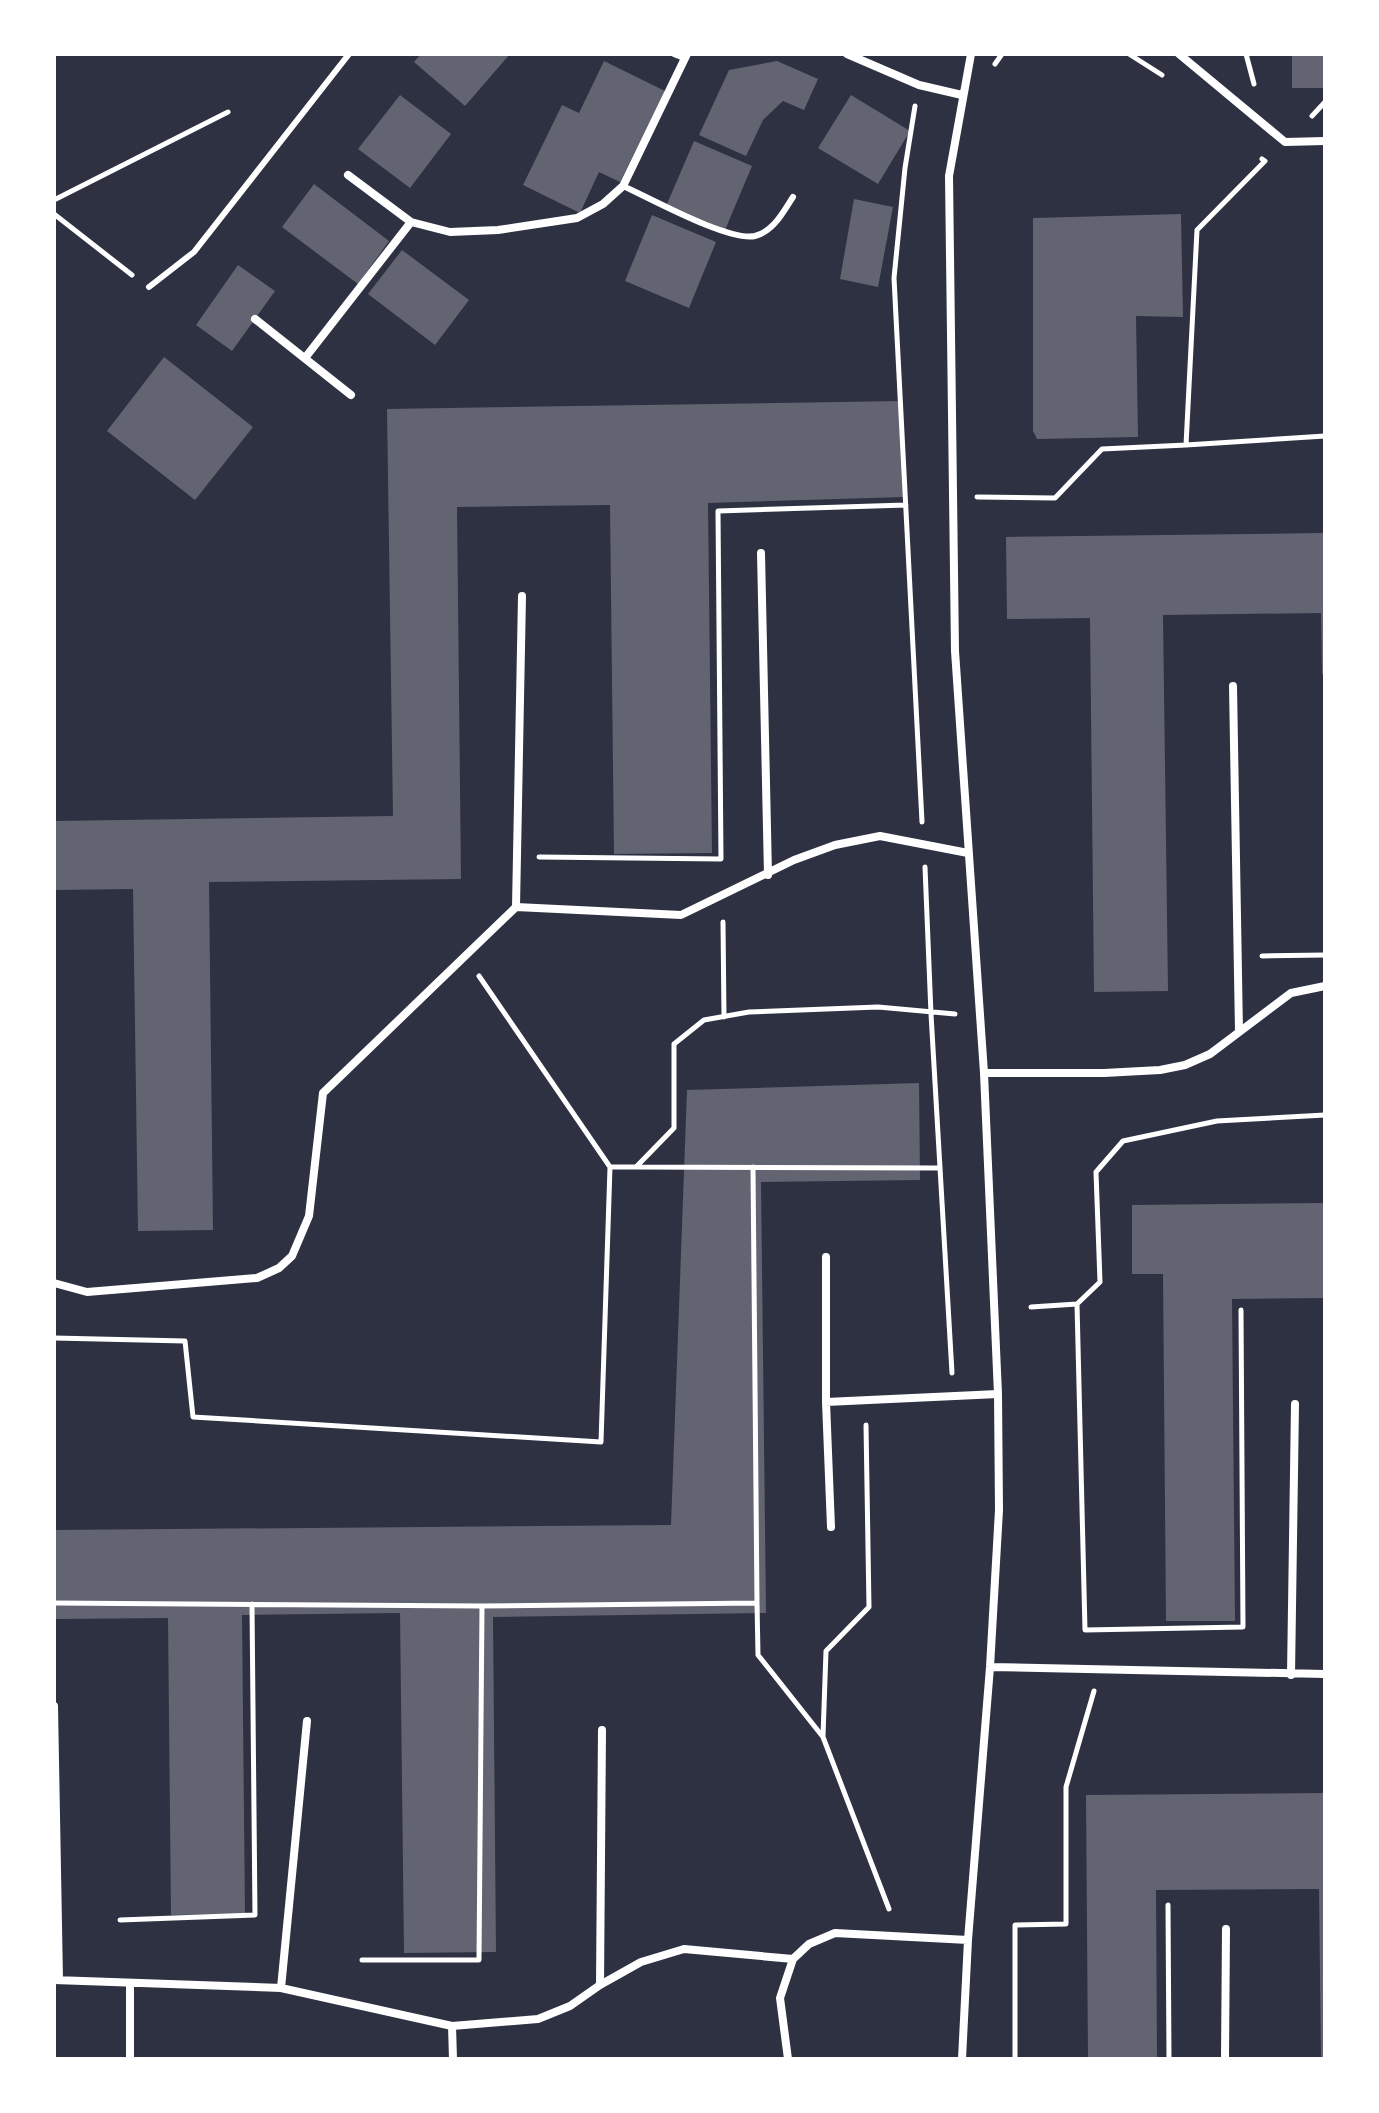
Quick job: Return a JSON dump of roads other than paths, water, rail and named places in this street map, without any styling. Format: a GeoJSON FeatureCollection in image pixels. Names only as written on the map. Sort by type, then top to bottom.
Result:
{"type":"FeatureCollection","features":[{"type":"Feature","properties":{"kind":"street"},"geometry":{"type":"LineString","coordinates":[[847,54],[919,85],[962,95]]}},
{"type":"Feature","properties":{"kind":"street"},"geometry":{"type":"LineString","coordinates":[[962,2059],[999,1510],[998,1394],[984,1073],[955,651],[949,176],[971,54]]}},
{"type":"Feature","properties":{"kind":"street"},"geometry":{"type":"LineString","coordinates":[[1179,54],[1285,142],[1325,141]]}},
{"type":"Feature","properties":{"kind":"street"},"geometry":{"type":"LineString","coordinates":[[348,175],[411,222],[450,232],[577,218],[603,204],[623,186],[686,56]]}},
{"type":"Feature","properties":{"kind":"street"},"geometry":{"type":"LineString","coordinates":[[305,358],[411,222]]}},
{"type":"Feature","properties":{"kind":"street"},"geometry":{"type":"LineString","coordinates":[[255,319],[351,395]]}},
{"type":"Feature","properties":{"kind":"street"},"geometry":{"type":"LineString","coordinates":[[761,553],[768,875]]}},
{"type":"Feature","properties":{"kind":"street"},"geometry":{"type":"LineString","coordinates":[[54,1283],[87,1292],[257,1278],[279,1268],[292,1256],[309,1216],[323,1093],[516,907],[522,596]]}},
{"type":"Feature","properties":{"kind":"street"},"geometry":{"type":"LineString","coordinates":[[1233,686],[1239,1032]]}},
{"type":"Feature","properties":{"kind":"street"},"geometry":{"type":"LineString","coordinates":[[516,907],[681,915],[794,860],[835,845],[880,836],[968,853]]}},
{"type":"Feature","properties":{"kind":"street"},"geometry":{"type":"LineString","coordinates":[[984,1073],[1160,1070],[1185,1065],[1210,1054],[1291,993],[1325,986]]}},
{"type":"Feature","properties":{"kind":"street"},"geometry":{"type":"LineString","coordinates":[[826,1257],[826,1402],[831,1527]]}},
{"type":"Feature","properties":{"kind":"street"},"geometry":{"type":"LineString","coordinates":[[826,1402],[998,1394]]}},
{"type":"Feature","properties":{"kind":"street"},"geometry":{"type":"LineString","coordinates":[[1291,1675],[1295,1404]]}},
{"type":"Feature","properties":{"kind":"street"},"geometry":{"type":"LineString","coordinates":[[990,1667],[1325,1674]]}},
{"type":"Feature","properties":{"kind":"street"},"geometry":{"type":"LineString","coordinates":[[54,1706],[56,1980],[281,1988],[452,2026],[538,2019],[570,2006],[641,1962],[684,1949],[793,1959]]}},
{"type":"Feature","properties":{"kind":"street"},"geometry":{"type":"LineString","coordinates":[[281,1988],[307,1721]]}},
{"type":"Feature","properties":{"kind":"street"},"geometry":{"type":"LineString","coordinates":[[600,1985],[602,1730]]}},
{"type":"Feature","properties":{"kind":"street"},"geometry":{"type":"LineString","coordinates":[[1225,2059],[1226,1929]]}},
{"type":"Feature","properties":{"kind":"street"},"geometry":{"type":"LineString","coordinates":[[788,2059],[780,1998],[793,1959],[809,1944],[835,1933],[968,1940]]}},
{"type":"Feature","properties":{"kind":"street"},"geometry":{"type":"LineString","coordinates":[[130,1983],[130,2059]]}},
{"type":"Feature","properties":{"kind":"street"},"geometry":{"type":"LineString","coordinates":[[452,2026],[453,2059]]}},
{"type":"Feature","properties":{"kind":"lane"},"geometry":{"type":"LineString","coordinates":[[149,287],[194,252],[349,54]]}},
{"type":"Feature","properties":{"kind":"lane"},"geometry":{"type":"LineString","coordinates":[[674,54],[686,56]]}},
{"type":"Feature","properties":{"kind":"lane"},"geometry":{"type":"LineString","coordinates":[[623,186],[727,234],[754,236],[773,227],[793,197]]}}]}
